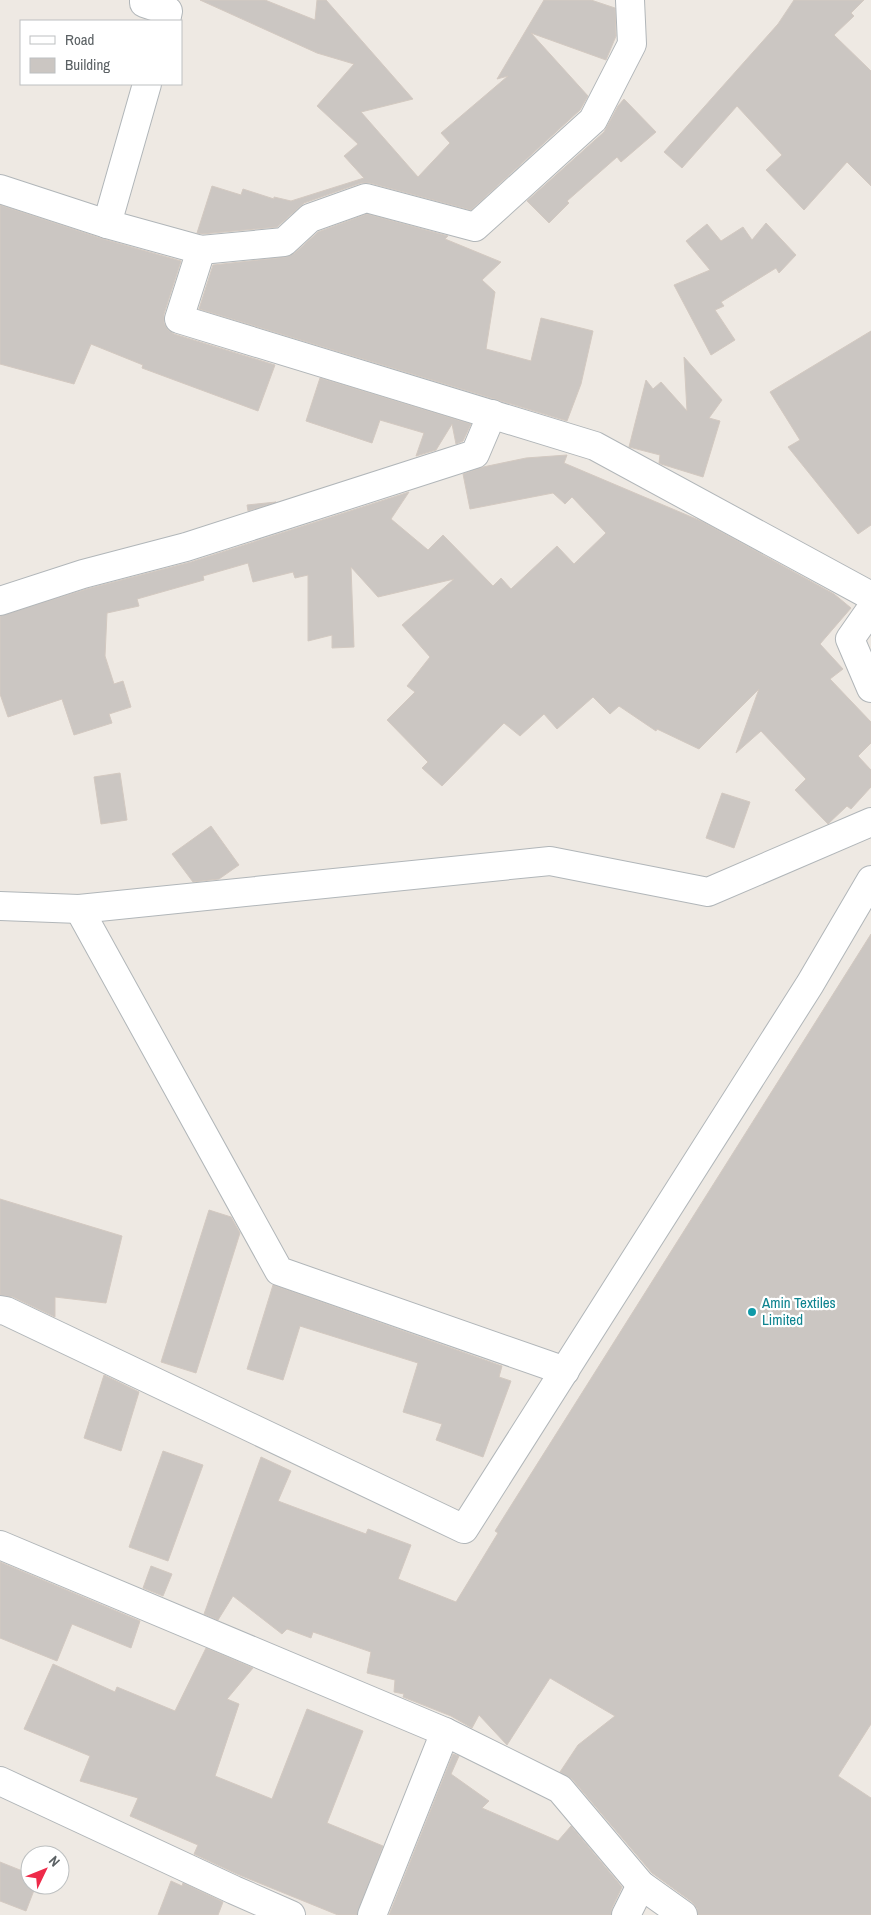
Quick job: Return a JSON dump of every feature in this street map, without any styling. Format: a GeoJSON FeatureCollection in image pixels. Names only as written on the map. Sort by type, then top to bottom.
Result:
{"type":"FeatureCollection","features":[{"type":"Feature","properties":{"kind":"street"},"geometry":{"type":"LineString","coordinates":[[144,0],[144,3],[168,11],[166,20]]}},
{"type":"Feature","properties":{"kind":"street"},"geometry":{"type":"LineString","coordinates":[[0,189],[107,224],[202,250],[284,242],[310,218],[366,198],[475,227],[593,120],[632,44],[630,0]]}},
{"type":"Feature","properties":{"kind":"street"},"geometry":{"type":"LineString","coordinates":[[107,224],[147,85]]}},
{"type":"Feature","properties":{"kind":"street"},"geometry":{"type":"LineString","coordinates":[[202,250],[178,319],[595,446],[871,596]]}},
{"type":"Feature","properties":{"kind":"street"},"geometry":{"type":"LineString","coordinates":[[0,601],[83,574],[186,547],[475,454],[492,414]]}},
{"type":"Feature","properties":{"kind":"street"},"geometry":{"type":"LineString","coordinates":[[871,609],[850,639],[871,688]]}},
{"type":"Feature","properties":{"kind":"street"},"geometry":{"type":"LineString","coordinates":[[0,906],[79,909],[550,861],[708,892],[871,822]]}},
{"type":"Feature","properties":{"kind":"street"},"geometry":{"type":"LineString","coordinates":[[2,1316],[464,1529],[810,984],[871,880]]}},
{"type":"Feature","properties":{"kind":"street"},"geometry":{"type":"LineString","coordinates":[[79,909],[279,1271],[565,1371]]}},
{"type":"Feature","properties":{"kind":"street"},"geometry":{"type":"LineString","coordinates":[[0,1544],[445,1732],[560,1790],[641,1885],[683,1915]]}},
{"type":"Feature","properties":{"kind":"street"},"geometry":{"type":"LineString","coordinates":[[372,1915],[445,1732]]}},
{"type":"Feature","properties":{"kind":"street"},"geometry":{"type":"LineString","coordinates":[[0,1781],[291,1915]]}},
{"type":"Feature","properties":{"kind":"street"},"geometry":{"type":"LineString","coordinates":[[626,1915],[641,1885]]}},
{"type":"Feature","properties":{"kind":"building"},"geometry":{"type":"Polygon","coordinates":[[[200,0],[265,0],[315,20],[317,0],[326,0],[413,99],[361,112],[418,177],[450,143],[441,133],[508,76],[497,79],[544,0],[591,0],[615,8],[616,36],[606,60],[531,33],[588,96],[580,110],[471,210],[370,183],[361,183],[304,203],[277,227],[202,234],[197,233],[212,186],[241,195],[243,189],[274,199],[274,197],[291,201],[364,178],[344,156],[358,144],[317,106],[354,64],[317,53],[200,0]]]}},
{"type":"Feature","properties":{"kind":"building"},"geometry":{"type":"Polygon","coordinates":[[[794,0],[864,0],[851,13],[854,16],[834,35],[871,71],[871,186],[847,162],[804,210],[766,170],[782,155],[737,106],[682,168],[664,152],[778,24],[794,0]]]}},
{"type":"Feature","properties":{"kind":"building"},"geometry":{"type":"Polygon","coordinates":[[[624,99],[656,132],[621,162],[617,157],[567,201],[569,203],[549,223],[527,201],[604,132],[618,106],[624,99]]]}},
{"type":"Feature","properties":{"kind":"building"},"geometry":{"type":"Polygon","coordinates":[[[0,205],[103,239],[181,261],[164,314],[164,323],[168,330],[174,334],[275,365],[258,411],[142,368],[143,365],[91,344],[74,384],[0,364],[0,205]]]}},
{"type":"Feature","properties":{"kind":"building"},"geometry":{"type":"Polygon","coordinates":[[[367,214],[448,236],[445,239],[501,262],[482,280],[495,292],[486,349],[531,361],[541,318],[593,331],[581,384],[567,421],[199,309],[213,265],[286,257],[295,253],[318,232],[367,214]]]}},
{"type":"Feature","properties":{"kind":"building"},"geometry":{"type":"Polygon","coordinates":[[[766,223],[796,255],[779,273],[776,268],[721,302],[724,306],[715,310],[735,340],[711,355],[674,285],[710,270],[686,241],[707,224],[721,241],[743,227],[752,240],[766,223]]]}},
{"type":"Feature","properties":{"kind":"building"},"geometry":{"type":"Polygon","coordinates":[[[871,331],[871,525],[858,534],[788,447],[800,440],[770,392],[871,331]]]}},
{"type":"Feature","properties":{"kind":"building"},"geometry":{"type":"Polygon","coordinates":[[[684,357],[722,400],[709,418],[720,421],[703,477],[659,463],[660,455],[629,447],[646,380],[653,389],[661,382],[687,411],[684,357]]]}},
{"type":"Feature","properties":{"kind":"building"},"geometry":{"type":"Polygon","coordinates":[[[320,378],[471,424],[463,441],[456,444],[452,424],[436,450],[416,456],[424,433],[380,420],[372,443],[306,421],[320,378]]]}},
{"type":"Feature","properties":{"kind":"building"},"geometry":{"type":"Polygon","coordinates":[[[567,455],[564,463],[701,521],[834,594],[851,608],[820,644],[843,669],[830,679],[871,722],[871,743],[858,756],[871,770],[871,787],[851,809],[847,806],[828,824],[795,790],[806,779],[761,731],[736,753],[759,689],[699,749],[657,729],[656,731],[619,706],[610,714],[593,697],[557,729],[544,714],[520,736],[504,723],[442,786],[422,768],[428,762],[387,720],[415,692],[407,686],[430,657],[402,625],[454,579],[378,597],[351,567],[354,647],[332,648],[332,635],[308,641],[308,575],[295,578],[293,572],[253,582],[248,563],[203,576],[204,580],[137,599],[139,606],[107,613],[105,656],[114,684],[123,681],[131,707],[109,714],[112,723],[74,735],[62,699],[8,717],[0,694],[0,616],[87,589],[191,562],[409,492],[391,519],[428,550],[443,535],[493,586],[501,578],[511,589],[557,546],[574,564],[606,533],[572,497],[565,504],[553,493],[470,509],[463,474],[483,467],[526,458],[567,455]]]}},
{"type":"Feature","properties":{"kind":"building"},"geometry":{"type":"Polygon","coordinates":[[[276,502],[248,511],[247,505],[276,502]]]}},
{"type":"Feature","properties":{"kind":"building"},"geometry":{"type":"Polygon","coordinates":[[[120,773],[127,820],[101,824],[94,777],[120,773]]]}},
{"type":"Feature","properties":{"kind":"building"},"geometry":{"type":"Polygon","coordinates":[[[722,793],[750,802],[734,848],[706,838],[722,793]]]}},
{"type":"Feature","properties":{"kind":"building"},"geometry":{"type":"Polygon","coordinates":[[[211,826],[239,865],[219,879],[193,882],[172,854],[211,826]]]}},
{"type":"Feature","properties":{"kind":"building","name":"Amin Textiles Limited"},"geometry":{"type":"Polygon","coordinates":[[[871,934],[871,1724],[838,1776],[871,1798],[871,1915],[698,1915],[697,1908],[692,1902],[652,1873],[572,1779],[560,1772],[578,1745],[615,1716],[550,1678],[507,1745],[479,1715],[472,1728],[451,1716],[403,1697],[404,1694],[394,1692],[395,1680],[367,1673],[371,1652],[313,1632],[311,1638],[287,1629],[282,1634],[233,1596],[218,1620],[204,1614],[261,1457],[291,1471],[278,1501],[366,1534],[368,1529],[411,1545],[398,1579],[456,1602],[498,1533],[495,1531],[871,934]]]}},
{"type":"Feature","properties":{"kind":"building"},"geometry":{"type":"Polygon","coordinates":[[[0,1199],[122,1236],[106,1303],[55,1297],[55,1317],[13,1297],[0,1295],[0,1199]]]}},
{"type":"Feature","properties":{"kind":"building"},"geometry":{"type":"Polygon","coordinates":[[[209,1210],[231,1217],[240,1233],[196,1373],[161,1362],[209,1210]]]}},
{"type":"Feature","properties":{"kind":"building"},"geometry":{"type":"Polygon","coordinates":[[[273,1285],[502,1366],[499,1377],[511,1381],[483,1457],[436,1440],[442,1424],[403,1412],[418,1363],[300,1326],[283,1380],[247,1369],[273,1285]]]}},
{"type":"Feature","properties":{"kind":"building"},"geometry":{"type":"Polygon","coordinates":[[[104,1375],[139,1392],[121,1451],[84,1438],[104,1375]]]}},
{"type":"Feature","properties":{"kind":"building"},"geometry":{"type":"Polygon","coordinates":[[[163,1451],[203,1465],[168,1561],[129,1547],[163,1451]]]}},
{"type":"Feature","properties":{"kind":"building"},"geometry":{"type":"Polygon","coordinates":[[[0,1562],[140,1621],[131,1648],[72,1624],[57,1661],[0,1638],[0,1562]]]}},
{"type":"Feature","properties":{"kind":"building"},"geometry":{"type":"Polygon","coordinates":[[[151,1566],[172,1574],[163,1596],[143,1588],[151,1566]]]}},
{"type":"Feature","properties":{"kind":"building"},"geometry":{"type":"Polygon","coordinates":[[[206,1648],[253,1668],[227,1699],[239,1704],[215,1776],[272,1799],[307,1709],[363,1731],[327,1823],[383,1846],[357,1915],[338,1915],[237,1874],[194,1854],[198,1845],[130,1816],[138,1798],[80,1781],[90,1756],[24,1729],[53,1664],[115,1692],[117,1687],[175,1711],[206,1648]]]}},
{"type":"Feature","properties":{"kind":"building"},"geometry":{"type":"Polygon","coordinates":[[[453,1754],[459,1756],[451,1774],[489,1801],[482,1808],[558,1841],[571,1826],[622,1887],[612,1908],[611,1915],[389,1915],[453,1754]]]}},
{"type":"Feature","properties":{"kind":"building"},"geometry":{"type":"Polygon","coordinates":[[[0,1862],[20,1870],[20,1895],[32,1895],[26,1911],[0,1901],[0,1862]]]}},
{"type":"Feature","properties":{"kind":"building"},"geometry":{"type":"Polygon","coordinates":[[[171,1881],[182,1886],[183,1883],[223,1902],[218,1915],[158,1915],[171,1881]]]}},
{"type":"Feature","properties":{"kind":"place","name":"Amin Textiles Limited"},"geometry":{"type":"Point","coordinates":[752,1312]}}]}
